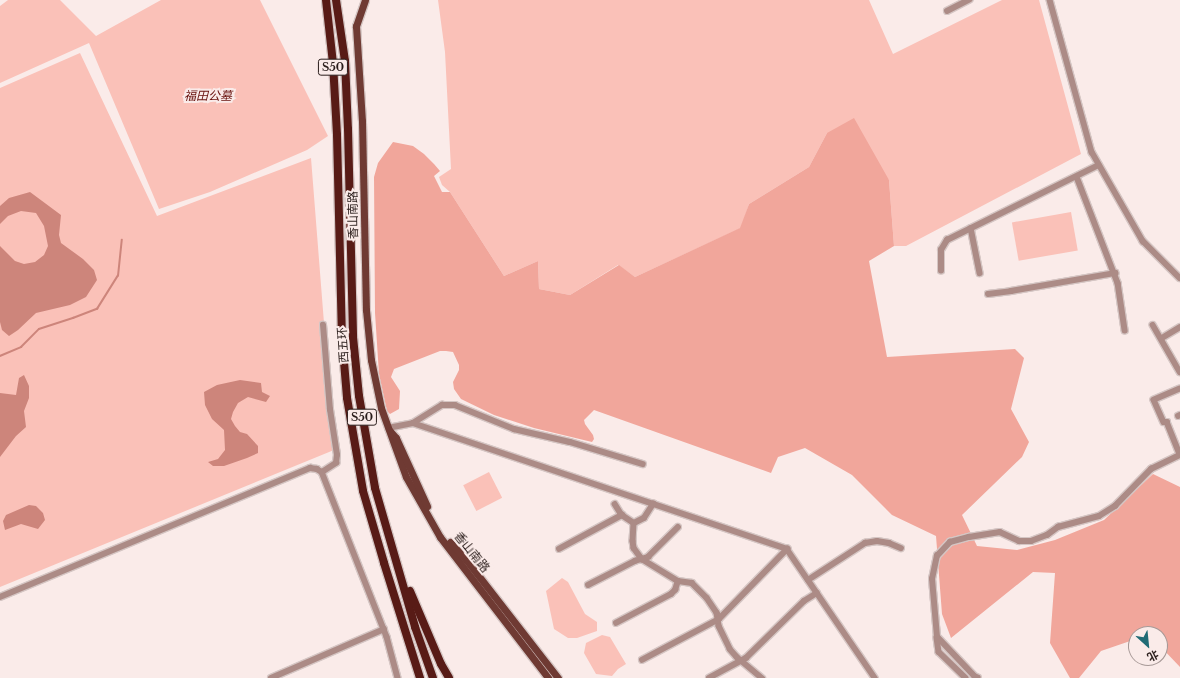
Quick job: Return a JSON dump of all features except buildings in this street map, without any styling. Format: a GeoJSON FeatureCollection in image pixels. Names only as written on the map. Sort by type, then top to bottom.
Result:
{"type":"FeatureCollection","features":[{"type":"Feature","properties":{"kind":"highway","name":"西五环"},"geometry":{"type":"LineString","coordinates":[[326,0],[333,63],[337,135],[342,338],[351,420],[363,491],[420,678]]}},
{"type":"Feature","properties":{"kind":"highway","name":"西五环"},"geometry":{"type":"LineString","coordinates":[[336,0],[345,61],[349,147],[353,337],[359,396],[375,488],[432,678]]}},
{"type":"Feature","properties":{"kind":"highway"},"geometry":{"type":"LineString","coordinates":[[396,559],[441,664],[449,678]]}},
{"type":"Feature","properties":{"kind":"main road","name":"香山南路"},"geometry":{"type":"LineString","coordinates":[[364,0],[356,26],[363,140],[368,333],[376,392],[406,477],[440,537],[548,678]]}},
{"type":"Feature","properties":{"kind":"main road","name":"香山南路"},"geometry":{"type":"LineString","coordinates":[[388,428],[396,438],[417,488],[436,523],[558,678]]}},
{"type":"Feature","properties":{"kind":"street"},"geometry":{"type":"LineString","coordinates":[[947,11],[969,0]]}},
{"type":"Feature","properties":{"kind":"street"},"geometry":{"type":"LineString","coordinates":[[1050,0],[1092,152],[1146,244],[1180,278]]}},
{"type":"Feature","properties":{"kind":"street"},"geometry":{"type":"LineString","coordinates":[[942,271],[941,250],[943,244],[947,240],[1043,191],[1077,177],[1099,165]]}},
{"type":"Feature","properties":{"kind":"street"},"geometry":{"type":"LineString","coordinates":[[1077,177],[1115,273],[1125,330]]}},
{"type":"Feature","properties":{"kind":"street"},"geometry":{"type":"LineString","coordinates":[[971,228],[980,273]]}},
{"type":"Feature","properties":{"kind":"street"},"geometry":{"type":"LineString","coordinates":[[988,294],[1011,292],[1115,273]]}},
{"type":"Feature","properties":{"kind":"street"},"geometry":{"type":"LineString","coordinates":[[322,472],[336,463],[337,455],[330,410],[323,325]]}},
{"type":"Feature","properties":{"kind":"street"},"geometry":{"type":"LineString","coordinates":[[1153,325],[1162,338],[1180,372]]}},
{"type":"Feature","properties":{"kind":"street"},"geometry":{"type":"LineString","coordinates":[[1162,338],[1180,327]]}},
{"type":"Feature","properties":{"kind":"street"},"geometry":{"type":"LineString","coordinates":[[966,678],[939,652],[936,637],[932,578],[937,556],[950,542],[985,533],[1000,532],[1019,541],[1031,541],[1047,535],[1058,527],[1099,516],[1115,506],[1151,469],[1180,454],[1167,422],[1164,422],[1154,400],[1180,389]]}},
{"type":"Feature","properties":{"kind":"street"},"geometry":{"type":"LineString","coordinates":[[388,428],[413,423],[442,405],[455,405],[514,429],[570,442],[642,464]]}},
{"type":"Feature","properties":{"kind":"street"},"geometry":{"type":"LineString","coordinates":[[413,423],[787,549],[875,678]]}},
{"type":"Feature","properties":{"kind":"street"},"geometry":{"type":"LineString","coordinates":[[0,596],[310,468],[322,472]]}},
{"type":"Feature","properties":{"kind":"street"},"geometry":{"type":"LineString","coordinates":[[322,472],[384,629],[398,678]]}},
{"type":"Feature","properties":{"kind":"street"},"geometry":{"type":"LineString","coordinates":[[615,504],[622,515],[634,523]]}},
{"type":"Feature","properties":{"kind":"street"},"geometry":{"type":"LineString","coordinates":[[634,523],[644,518],[653,504]]}},
{"type":"Feature","properties":{"kind":"street"},"geometry":{"type":"LineString","coordinates":[[559,549],[622,515]]}},
{"type":"Feature","properties":{"kind":"street"},"geometry":{"type":"LineString","coordinates":[[634,523],[634,548],[642,560],[678,581],[692,583],[706,598],[719,619],[719,626],[730,649],[762,678]]}},
{"type":"Feature","properties":{"kind":"street"},"geometry":{"type":"LineString","coordinates":[[588,585],[635,561],[648,557],[678,527]]}},
{"type":"Feature","properties":{"kind":"street"},"geometry":{"type":"LineString","coordinates":[[808,580],[865,542],[883,542],[901,548]]}},
{"type":"Feature","properties":{"kind":"street"},"geometry":{"type":"LineString","coordinates":[[642,660],[719,619],[787,549]]}},
{"type":"Feature","properties":{"kind":"street"},"geometry":{"type":"LineString","coordinates":[[616,623],[671,594],[675,590],[678,581]]}},
{"type":"Feature","properties":{"kind":"street"},"geometry":{"type":"LineString","coordinates":[[708,678],[746,658],[804,601],[817,593]]}},
{"type":"Feature","properties":{"kind":"street"},"geometry":{"type":"LineString","coordinates":[[271,678],[384,629]]}},
{"type":"Feature","properties":{"kind":"street"},"geometry":{"type":"LineString","coordinates":[[936,637],[975,677],[978,678]]}},
{"type":"Feature","properties":{"kind":"green space","name":"福田公墓"},"geometry":{"type":"Polygon","coordinates":[[[8,0],[60,0],[96,36],[161,0],[260,0],[328,136],[307,150],[210,192],[159,209],[89,43],[0,83],[0,6],[8,0]]]}},
{"type":"Feature","properties":{"kind":"green space"},"geometry":{"type":"Polygon","coordinates":[[[438,0],[869,0],[893,54],[1002,0],[1039,0],[1081,154],[906,246],[894,246],[889,180],[827,133],[809,167],[749,204],[741,228],[635,277],[618,265],[570,295],[539,289],[538,261],[504,276],[450,192],[442,185],[439,177],[451,169],[445,52],[438,0]]]}},
{"type":"Feature","properties":{"kind":"green space"},"geometry":{"type":"Polygon","coordinates":[[[80,53],[157,216],[311,158],[334,450],[0,587],[0,88],[80,53]]]}},
{"type":"Feature","properties":{"kind":"green space"},"geometry":{"type":"Polygon","coordinates":[[[1071,212],[1078,250],[1019,261],[1012,222],[1071,212]]]}},
{"type":"Feature","properties":{"kind":"green space"},"geometry":{"type":"Polygon","coordinates":[[[489,472],[502,498],[476,511],[463,485],[489,472]]]}},
{"type":"Feature","properties":{"kind":"green space"},"geometry":{"type":"Polygon","coordinates":[[[562,578],[568,582],[585,614],[597,622],[597,631],[577,638],[568,638],[554,629],[546,591],[562,578]]]}},
{"type":"Feature","properties":{"kind":"green space"},"geometry":{"type":"Polygon","coordinates":[[[602,635],[610,637],[626,664],[618,669],[612,676],[596,674],[584,653],[586,643],[602,635]]]}},
{"type":"Feature","properties":{"kind":"shaded area"},"geometry":{"type":"Polygon","coordinates":[[[854,118],[889,180],[894,246],[869,261],[887,357],[1015,349],[1024,358],[1011,409],[1029,442],[1022,457],[962,515],[977,546],[1017,550],[1055,540],[1104,520],[1153,474],[1180,487],[1180,667],[1168,654],[1168,626],[1128,626],[1128,642],[1101,651],[1079,678],[1070,678],[1050,643],[1055,573],[1033,572],[951,638],[942,614],[936,536],[892,515],[852,475],[805,448],[778,457],[771,473],[594,410],[584,420],[585,424],[593,435],[594,439],[592,442],[534,428],[494,415],[461,399],[454,389],[453,382],[459,370],[459,365],[453,352],[446,351],[440,351],[394,369],[391,377],[400,391],[399,409],[390,414],[387,411],[379,374],[375,313],[374,177],[378,163],[393,142],[413,146],[424,154],[440,171],[434,176],[442,192],[450,192],[504,276],[538,261],[539,289],[570,295],[619,265],[635,277],[740,228],[749,204],[809,167],[827,133],[854,118]]]}},
{"type":"Feature","properties":{"kind":"shaded area"},"geometry":{"type":"Polygon","coordinates":[[[30,192],[61,215],[59,235],[61,243],[83,259],[94,270],[97,280],[86,297],[70,305],[36,313],[18,330],[9,336],[2,330],[0,322],[0,246],[15,261],[24,264],[35,262],[44,255],[48,246],[44,226],[36,213],[21,211],[8,216],[0,224],[0,206],[9,198],[30,192]]]}},
{"type":"Feature","properties":{"kind":"shaded area"},"geometry":{"type":"Polygon","coordinates":[[[24,375],[29,386],[29,398],[24,411],[26,427],[16,436],[0,457],[0,393],[16,395],[19,378],[24,375]]]}},
{"type":"Feature","properties":{"kind":"shaded area"},"geometry":{"type":"Polygon","coordinates":[[[240,380],[261,383],[262,392],[270,396],[266,402],[248,397],[238,403],[231,419],[240,432],[247,434],[258,446],[258,453],[224,466],[213,466],[208,462],[218,459],[225,450],[224,430],[212,419],[205,405],[204,392],[217,385],[240,380]]]}},
{"type":"Feature","properties":{"kind":"shaded area"},"geometry":{"type":"Polygon","coordinates":[[[29,505],[36,506],[43,513],[45,520],[38,529],[21,524],[5,530],[3,521],[6,515],[29,505]]]}},
{"type":"Feature","properties":{"kind":"waterway"},"geometry":{"type":"LineString","coordinates":[[0,356],[21,347],[39,329],[97,309],[118,276],[122,240]]}}]}
